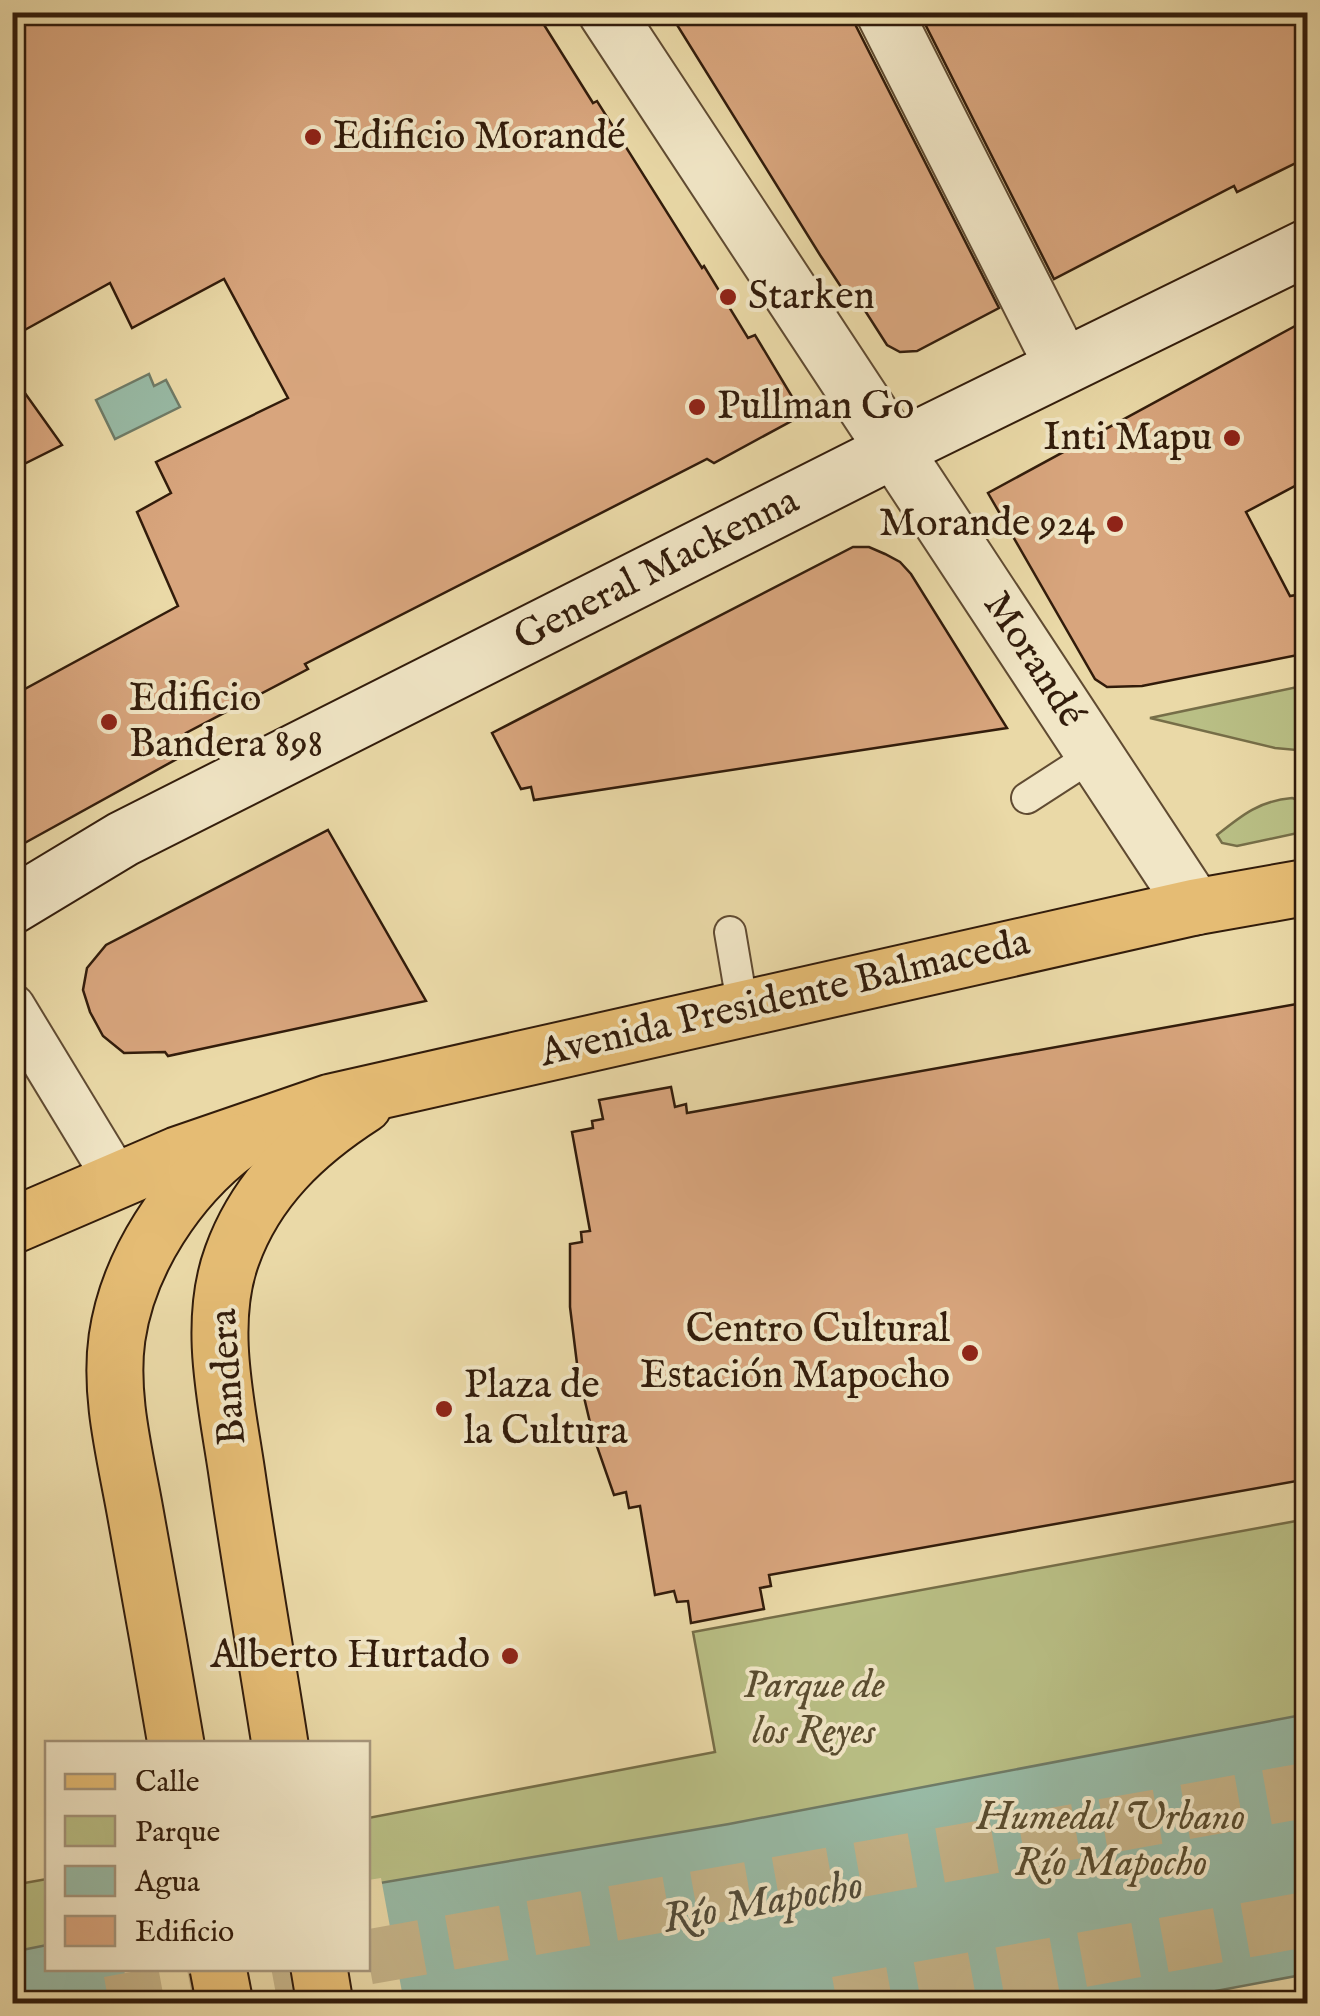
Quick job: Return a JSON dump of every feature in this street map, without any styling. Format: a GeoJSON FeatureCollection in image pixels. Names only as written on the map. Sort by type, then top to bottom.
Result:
{"type":"FeatureCollection","features":[{"type":"Feature","properties":{"kind":"main road","name":"Avenida Presidente Balmaceda"},"geometry":{"type":"LineString","coordinates":[[12,1226],[266,1122],[402,1085],[1195,907],[1308,887]]}},
{"type":"Feature","properties":{"kind":"main road","name":"Bandera"},"geometry":{"type":"LineString","coordinates":[[280,1741],[224,1385],[223,1288],[242,1229],[262,1194],[299,1154],[341,1120],[402,1085]]}},
{"type":"Feature","properties":{"kind":"main road"},"geometry":{"type":"LineString","coordinates":[[175,1741],[118,1416],[117,1340],[124,1305],[164,1221],[186,1190],[216,1159],[266,1122]]}},
{"type":"Feature","properties":{"kind":"main road"},"geometry":{"type":"LineString","coordinates":[[219,1971],[225,2004]]}},
{"type":"Feature","properties":{"kind":"main road"},"geometry":{"type":"LineString","coordinates":[[320,1971],[325,2004]]}},
{"type":"Feature","properties":{"kind":"street","name":"Morandé"},"geometry":{"type":"LineString","coordinates":[[606,12],[1195,907]]}},
{"type":"Feature","properties":{"kind":"street"},"geometry":{"type":"LineString","coordinates":[[884,12],[1063,366]]}},
{"type":"Feature","properties":{"kind":"street","name":"General Mackenna"},"geometry":{"type":"LineString","coordinates":[[12,906],[123,839],[894,450],[1308,247]]}},
{"type":"Feature","properties":{"kind":"street"},"geometry":{"type":"LineString","coordinates":[[12,1007],[117,1180]]}},
{"type":"Feature","properties":{"kind":"lane"},"geometry":{"type":"LineString","coordinates":[[1026,798],[1094,754]]}},
{"type":"Feature","properties":{"kind":"lane"},"geometry":{"type":"LineString","coordinates":[[730,932],[742,1008]]}},
{"type":"Feature","properties":{"kind":"green space"},"geometry":{"type":"Polygon","coordinates":[[[1307,685],[1307,751],[1275,748],[1150,718],[1307,685]]]}},
{"type":"Feature","properties":{"kind":"green space"},"geometry":{"type":"Polygon","coordinates":[[[1292,798],[1307,803],[1307,831],[1237,846],[1222,843],[1217,835],[1260,806],[1292,798]]]}},
{"type":"Feature","properties":{"kind":"green space","name":"Humedal Urbano Río Mapocho"},"geometry":{"type":"Polygon","coordinates":[[[1307,1519],[1307,1969],[1115,2004],[13,2004],[13,1885],[45,1879],[45,1971],[370,1971],[370,1818],[715,1752],[693,1632],[1307,1519]]]}},
{"type":"Feature","properties":{"kind":"water"},"geometry":{"type":"Polygon","coordinates":[[[149,374],[154,386],[166,380],[180,407],[115,439],[96,400],[149,374]]]}},
{"type":"Feature","properties":{"kind":"water","name":"Humedal Urbano Río Mapocho"},"geometry":{"type":"Polygon","coordinates":[[[1307,1714],[1307,1974],[1146,2004],[13,2004],[12,1952],[45,1945],[45,1971],[370,1971],[370,1885],[729,1824],[1307,1714]]]}},
{"type":"Feature","properties":{"kind":"pier"},"geometry":{"type":"Polygon","coordinates":[[[381,1878],[404,2003],[130,2003],[124,1971],[370,1971],[370,1880],[381,1878]]]}},
{"type":"Feature","properties":{"kind":"building"},"geometry":{"type":"Polygon","coordinates":[[[12,12],[536,12],[748,338],[755,335],[794,400],[797,418],[714,463],[707,459],[305,664],[308,669],[186,733],[195,749],[12,850],[12,696],[178,606],[137,512],[171,493],[156,462],[288,398],[224,279],[132,328],[110,283],[12,337],[12,12]]]}},
{"type":"Feature","properties":{"kind":"building"},"geometry":{"type":"Polygon","coordinates":[[[669,12],[853,12],[856,26],[999,308],[917,351],[900,352],[887,345],[855,295],[849,299],[820,255],[669,12]]]}},
{"type":"Feature","properties":{"kind":"building"},"geometry":{"type":"Polygon","coordinates":[[[919,12],[1308,12],[1308,157],[1237,192],[1234,186],[1054,279],[919,12]]]}},
{"type":"Feature","properties":{"kind":"building","name":"Morande 924"},"geometry":{"type":"Polygon","coordinates":[[[1308,319],[1308,479],[1246,512],[1290,596],[1308,593],[1308,653],[1142,686],[1107,687],[1095,679],[988,493],[1308,319]]]}},
{"type":"Feature","properties":{"kind":"building"},"geometry":{"type":"Polygon","coordinates":[[[12,375],[62,445],[12,470],[12,375]]]}},
{"type":"Feature","properties":{"kind":"building"},"geometry":{"type":"Polygon","coordinates":[[[853,547],[869,547],[885,554],[911,574],[1007,728],[534,800],[531,787],[521,789],[492,733],[853,547]]]}},
{"type":"Feature","properties":{"kind":"building"},"geometry":{"type":"Polygon","coordinates":[[[328,830],[426,1001],[168,1056],[165,1052],[124,1053],[103,1036],[83,990],[87,968],[106,945],[328,830]]]}},
{"type":"Feature","properties":{"kind":"building","name":"Centro Cultural Estación Mapocho"},"geometry":{"type":"Polygon","coordinates":[[[1308,1002],[1308,1479],[769,1575],[771,1586],[760,1588],[764,1609],[691,1623],[688,1601],[677,1602],[674,1591],[655,1595],[640,1506],[629,1508],[626,1492],[614,1495],[593,1435],[578,1372],[570,1307],[570,1244],[582,1242],[581,1232],[590,1231],[572,1132],[593,1128],[592,1121],[603,1119],[599,1100],[671,1087],[675,1107],[686,1104],[687,1113],[1308,1002]]]}},
{"type":"Feature","properties":{"kind":"tunnel"},"geometry":{"type":"LineString","coordinates":[[370,1957],[1308,1790]]}},
{"type":"Feature","properties":{"kind":"tunnel"},"geometry":{"type":"LineString","coordinates":[[837,2004],[1308,1919]]}},
{"type":"Feature","properties":{"kind":"tunnel"},"geometry":{"type":"LineString","coordinates":[[109,2004],[289,1971]]}},
{"type":"Feature","properties":{"kind":"place","name":"Edificio Morandé"},"geometry":{"type":"Point","coordinates":[313,137]}},
{"type":"Feature","properties":{"kind":"place","name":"Starken"},"geometry":{"type":"Point","coordinates":[728,297]}},
{"type":"Feature","properties":{"kind":"place","name":"Pullman Go"},"geometry":{"type":"Point","coordinates":[697,407]}},
{"type":"Feature","properties":{"kind":"place","name":"Inti Mapu"},"geometry":{"type":"Point","coordinates":[1232,438]}},
{"type":"Feature","properties":{"kind":"place","name":"Morande 924"},"geometry":{"type":"Point","coordinates":[1115,524]}},
{"type":"Feature","properties":{"kind":"place","name":"Edificio Bandera 898"},"geometry":{"type":"Point","coordinates":[109,722]}},
{"type":"Feature","properties":{"kind":"place","name":"Centro Cultural Estación Mapocho"},"geometry":{"type":"Point","coordinates":[970,1353]}},
{"type":"Feature","properties":{"kind":"place","name":"Plaza de la Cultura"},"geometry":{"type":"Point","coordinates":[444,1409]}},
{"type":"Feature","properties":{"kind":"place","name":"Alberto Hurtado"},"geometry":{"type":"Point","coordinates":[510,1656]}},
{"type":"Feature","properties":{"kind":"park label","name":"Parque de los Reyes"},"geometry":{"type":"Point","coordinates":[814,1709]}},
{"type":"Feature","properties":{"kind":"water label","name":"Río Mapocho"},"geometry":{"type":"Point","coordinates":[763,1903]}}]}
